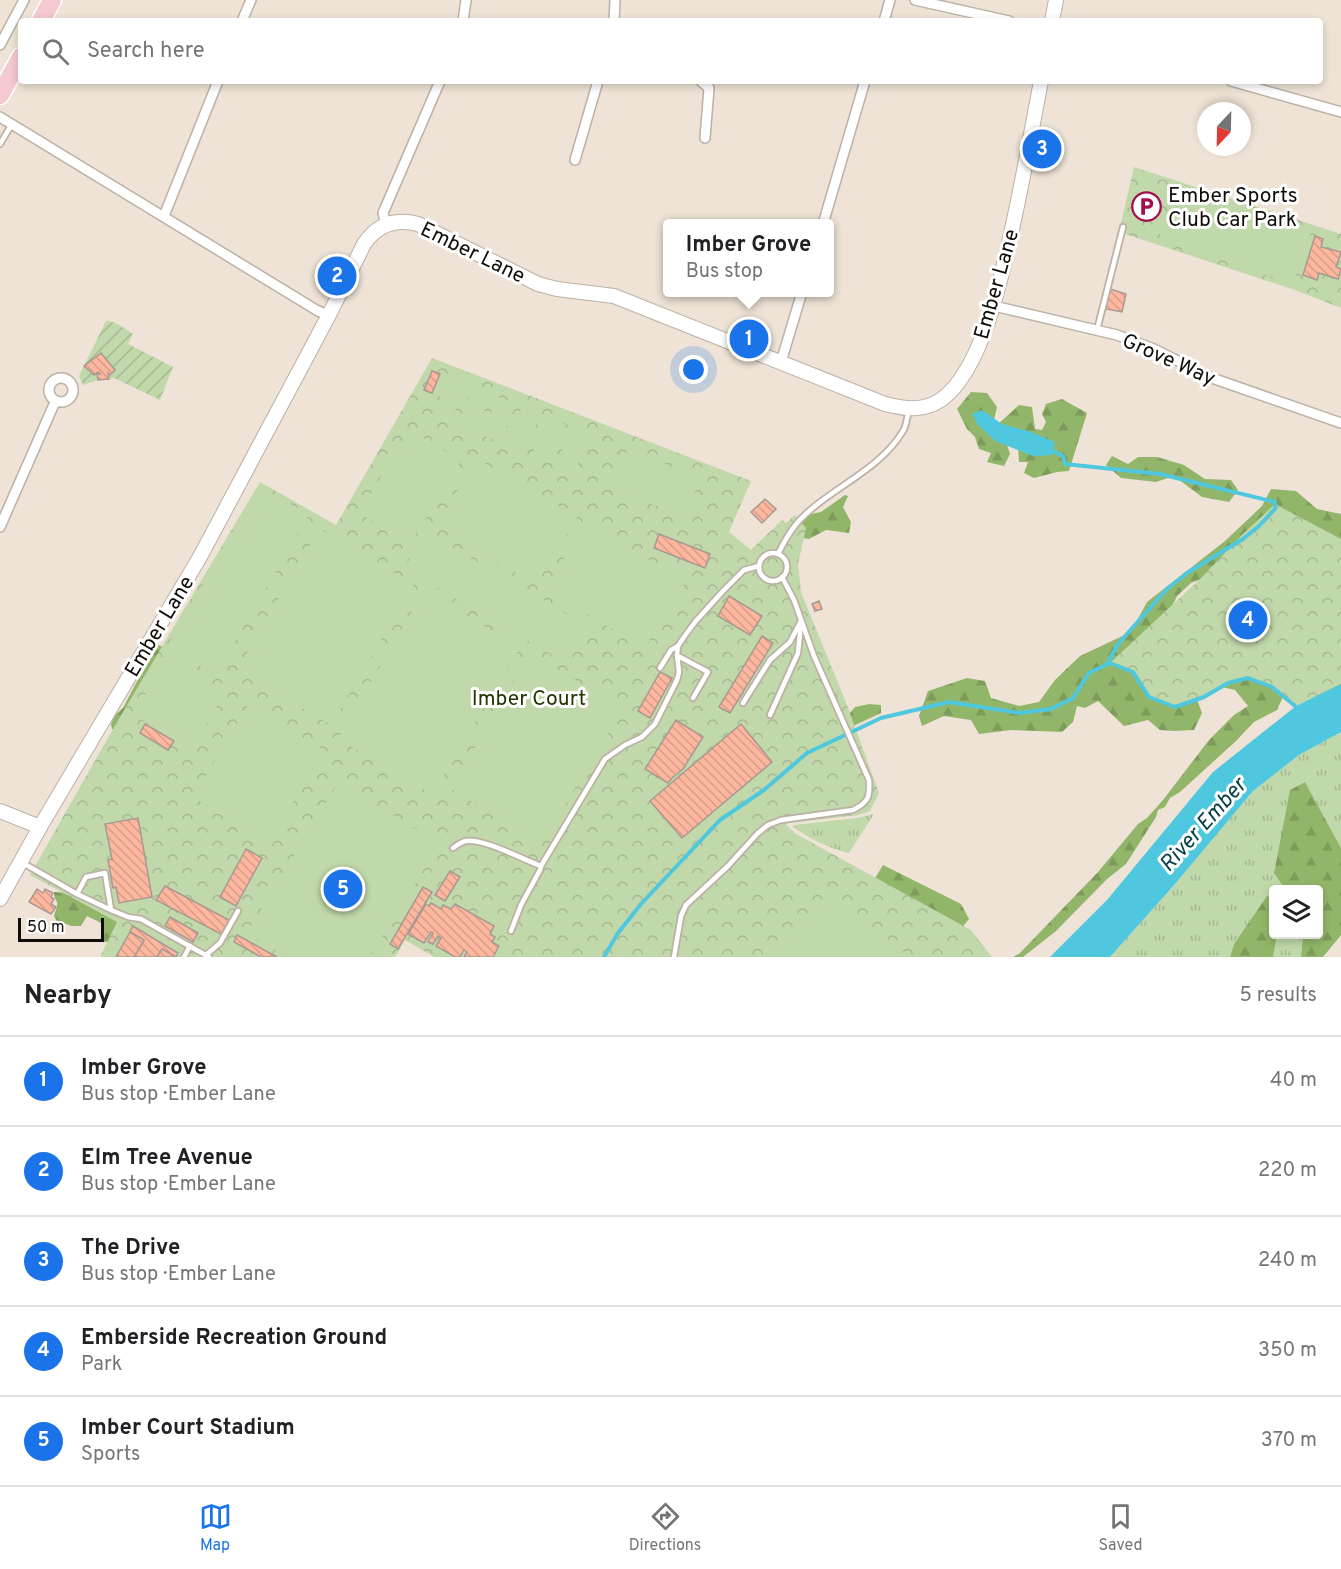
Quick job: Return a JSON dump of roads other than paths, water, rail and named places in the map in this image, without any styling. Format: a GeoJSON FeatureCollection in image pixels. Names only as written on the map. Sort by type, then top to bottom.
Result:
{"type":"FeatureCollection","features":[{"type":"Feature","properties":{"kind":"highway"},"geometry":{"type":"LineString","coordinates":[[43,18],[52,0]]}},
{"type":"Feature","properties":{"kind":"highway"},"geometry":{"type":"LineString","coordinates":[[0,95],[18,62]]}},
{"type":"Feature","properties":{"kind":"main road"},"geometry":{"type":"LineString","coordinates":[[1053,18],[1056,0]]}},
{"type":"Feature","properties":{"kind":"main road","name":"Ember Lane"},"geometry":{"type":"LineString","coordinates":[[0,899],[201,555],[364,244],[377,230],[386,224],[400,221],[418,224],[538,284],[551,288],[614,296],[885,404],[921,409],[931,406],[950,393],[971,360],[994,306],[1023,178],[1040,84]]}},
{"type":"Feature","properties":{"kind":"main road"},"geometry":{"type":"LineString","coordinates":[[0,811],[40,827]]}},
{"type":"Feature","properties":{"kind":"street"},"geometry":{"type":"LineString","coordinates":[[0,45],[24,0]]}},
{"type":"Feature","properties":{"kind":"street"},"geometry":{"type":"LineString","coordinates":[[243,18],[251,0]]}},
{"type":"Feature","properties":{"kind":"street"},"geometry":{"type":"LineString","coordinates":[[463,18],[466,0]]}},
{"type":"Feature","properties":{"kind":"street"},"geometry":{"type":"LineString","coordinates":[[614,18],[615,0]]}},
{"type":"Feature","properties":{"kind":"street"},"geometry":{"type":"LineString","coordinates":[[885,18],[890,0]]}},
{"type":"Feature","properties":{"kind":"street"},"geometry":{"type":"LineString","coordinates":[[915,0],[996,18]]}},
{"type":"Feature","properties":{"kind":"street"},"geometry":{"type":"LineString","coordinates":[[164,216],[217,84]]}},
{"type":"Feature","properties":{"kind":"street"},"geometry":{"type":"LineString","coordinates":[[386,224],[383,213],[439,84]]}},
{"type":"Feature","properties":{"kind":"street"},"geometry":{"type":"LineString","coordinates":[[575,160],[597,84]]}},
{"type":"Feature","properties":{"kind":"street"},"geometry":{"type":"LineString","coordinates":[[704,84],[709,88],[705,138]]}},
{"type":"Feature","properties":{"kind":"street"},"geometry":{"type":"LineString","coordinates":[[825,219],[865,84]]}},
{"type":"Feature","properties":{"kind":"street"},"geometry":{"type":"LineString","coordinates":[[1242,84],[1341,112]]}},
{"type":"Feature","properties":{"kind":"street"},"geometry":{"type":"LineString","coordinates":[[0,117],[328,315]]}},
{"type":"Feature","properties":{"kind":"street"},"geometry":{"type":"LineString","coordinates":[[781,362],[800,297]]}},
{"type":"Feature","properties":{"kind":"street","name":"Grove Way"},"geometry":{"type":"LineString","coordinates":[[994,306],[1133,340],[1228,385],[1341,423]]}},
{"type":"Feature","properties":{"kind":"street"},"geometry":{"type":"LineString","coordinates":[[0,526],[55,402]]}},
{"type":"Feature","properties":{"kind":"lane"},"geometry":{"type":"LineString","coordinates":[[0,144],[12,124]]}},
{"type":"Feature","properties":{"kind":"lane"},"geometry":{"type":"LineString","coordinates":[[1097,330],[1123,227]]}},
{"type":"Feature","properties":{"kind":"lane"},"geometry":{"type":"LineString","coordinates":[[778,554],[785,539],[808,512],[885,455],[904,430],[909,409]]}},
{"type":"Feature","properties":{"kind":"lane"},"geometry":{"type":"LineString","coordinates":[[774,553],[778,554],[787,564],[785,574],[778,580],[769,580],[762,574],[759,566],[765,555],[774,553]]}},
{"type":"Feature","properties":{"kind":"lane"},"geometry":{"type":"LineString","coordinates":[[660,668],[671,650],[678,646],[695,622],[723,591],[744,570],[759,566]]}},
{"type":"Feature","properties":{"kind":"lane"},"geometry":{"type":"LineString","coordinates":[[674,957],[681,916],[686,905],[728,866],[757,834],[768,825],[780,820],[853,810],[863,805],[870,792],[869,780],[814,656],[794,600],[782,577]]}},
{"type":"Feature","properties":{"kind":"lane"},"geometry":{"type":"LineString","coordinates":[[743,703],[770,660],[790,642],[801,621]]}},
{"type":"Feature","properties":{"kind":"lane"},"geometry":{"type":"LineString","coordinates":[[770,716],[798,652],[801,621]]}},
{"type":"Feature","properties":{"kind":"lane"},"geometry":{"type":"LineString","coordinates":[[511,931],[521,905],[541,866],[605,759],[625,745],[642,737],[655,724],[677,680],[678,646]]}},
{"type":"Feature","properties":{"kind":"lane"},"geometry":{"type":"LineString","coordinates":[[678,656],[708,672],[693,698]]}},
{"type":"Feature","properties":{"kind":"lane"},"geometry":{"type":"LineString","coordinates":[[453,848],[464,841],[486,844],[541,866]]}},
{"type":"Feature","properties":{"kind":"lane"},"geometry":{"type":"LineString","coordinates":[[21,862],[77,894],[111,910],[141,919],[207,956],[220,943],[238,911]]}},
{"type":"Feature","properties":{"kind":"lane"},"geometry":{"type":"LineString","coordinates":[[77,894],[86,877],[105,873],[111,910]]}},
{"type":"Feature","properties":{"kind":"lane"},"geometry":{"type":"LineString","coordinates":[[184,957],[190,946]]}},
{"type":"Feature","properties":{"kind":"water"},"geometry":{"type":"Polygon","coordinates":[[[982,410],[1002,424],[1055,442],[1052,455],[1033,456],[995,441],[978,425],[972,414],[982,410]]]}},
{"type":"Feature","properties":{"kind":"water","name":"River Ember"},"geometry":{"type":"Polygon","coordinates":[[[1341,684],[1341,732],[1299,755],[1253,791],[1110,957],[1050,957],[1107,900],[1213,772],[1296,706],[1341,684]]]}},
{"type":"Feature","properties":{"kind":"waterway"},"geometry":{"type":"LineString","coordinates":[[1053,451],[1063,456],[1065,464],[1160,474],[1275,502],[1275,509],[1243,539],[1187,573],[1166,590],[1118,644],[1107,664]]}},
{"type":"Feature","properties":{"kind":"waterway"},"geometry":{"type":"LineString","coordinates":[[604,957],[618,933],[641,904],[720,820],[764,790],[807,753],[881,718],[949,702],[1019,713],[1051,709],[1073,698],[1089,673],[1110,663],[1133,672],[1149,697],[1175,707],[1204,697],[1228,683],[1248,678],[1272,687],[1300,710]]}},
{"type":"Feature","properties":{"kind":"place","name":"The Drive"},"geometry":{"type":"Point","coordinates":[1042,149]}},
{"type":"Feature","properties":{"kind":"place","name":"Ember Sports Club Car Park"},"geometry":{"type":"Point","coordinates":[1147,207]}},
{"type":"Feature","properties":{"kind":"place","name":"Elm Tree Avenue"},"geometry":{"type":"Point","coordinates":[337,276]}},
{"type":"Feature","properties":{"kind":"place","name":"Imber Grove"},"geometry":{"type":"Point","coordinates":[749,339]}},
{"type":"Feature","properties":{"kind":"place","name":"Emberside Recreation Ground"},"geometry":{"type":"Point","coordinates":[1248,620]}},
{"type":"Feature","properties":{"kind":"place","name":"Imber Court Stadium"},"geometry":{"type":"Point","coordinates":[343,889]}},
{"type":"Feature","properties":{"kind":"park label","name":"Imber Court"},"geometry":{"type":"Point","coordinates":[529,698]}}]}
